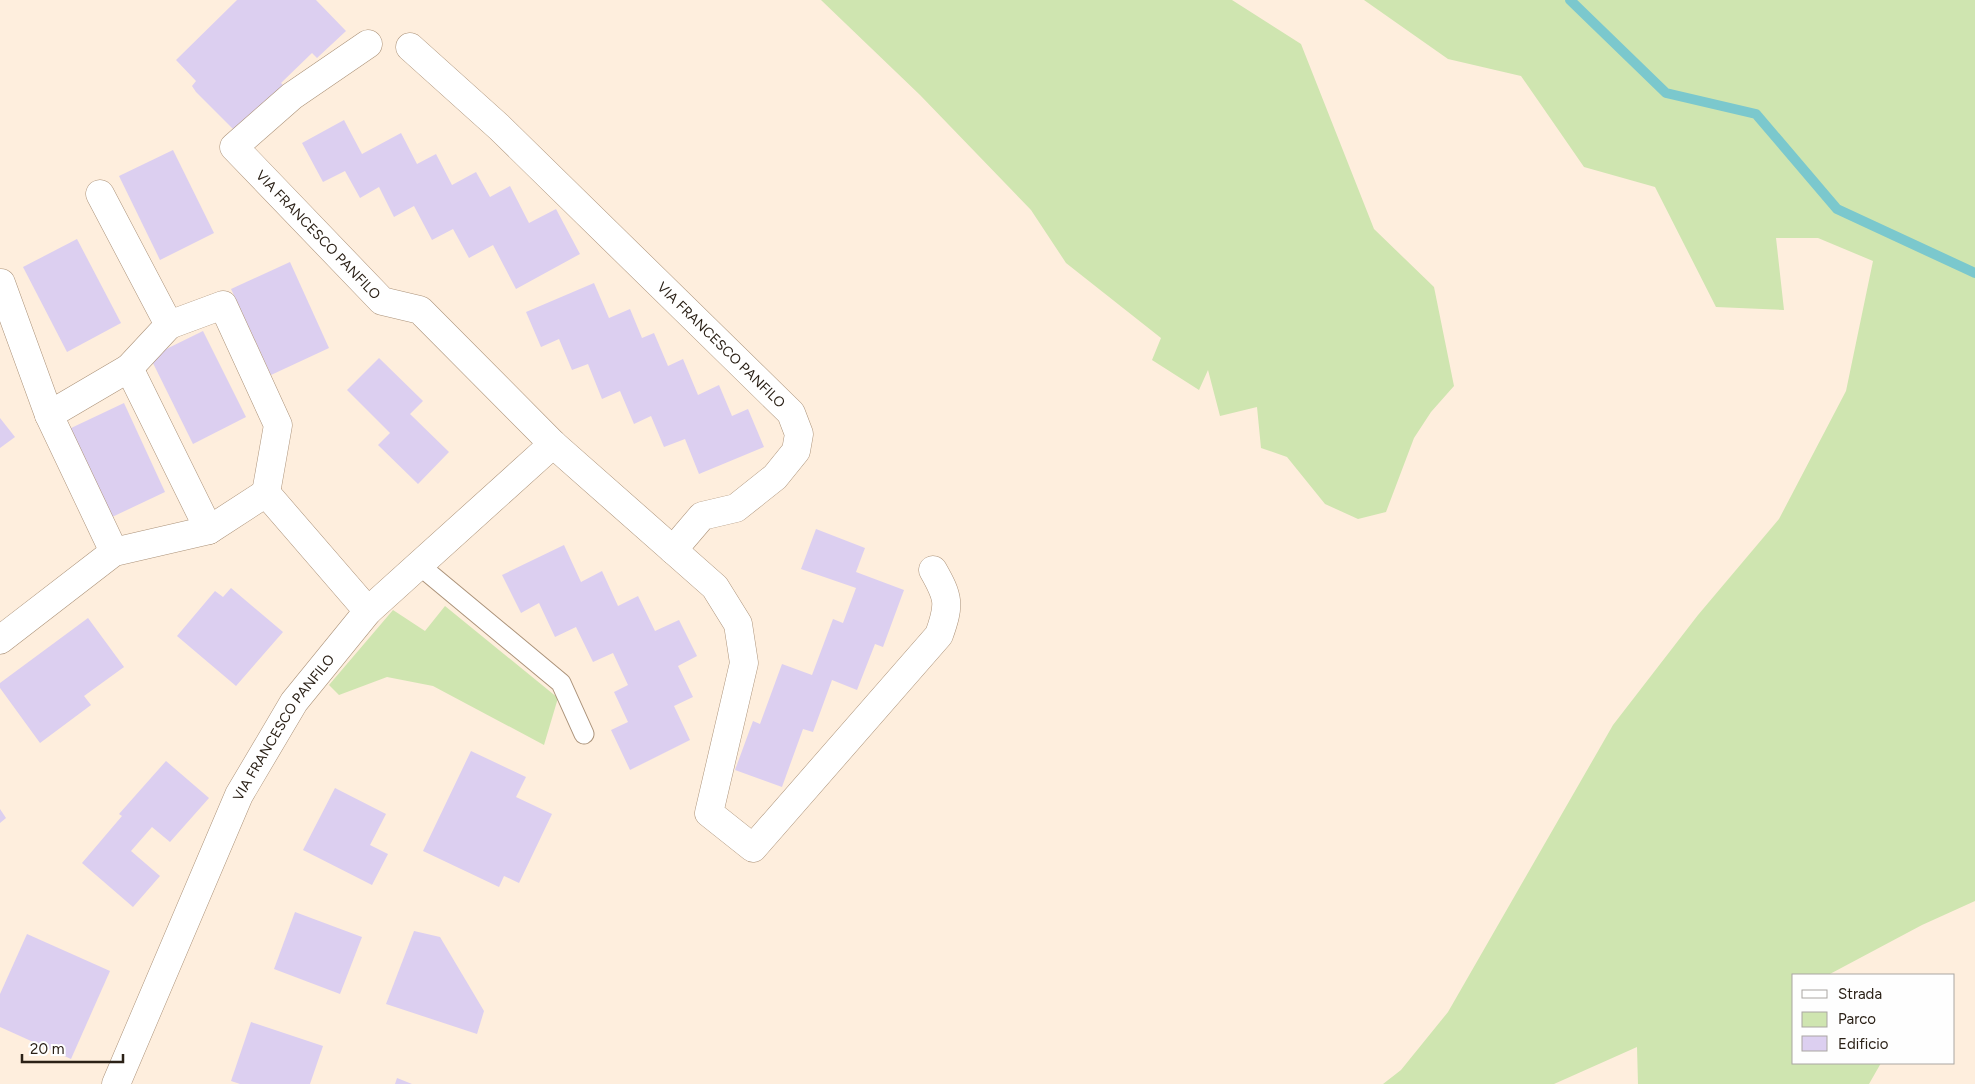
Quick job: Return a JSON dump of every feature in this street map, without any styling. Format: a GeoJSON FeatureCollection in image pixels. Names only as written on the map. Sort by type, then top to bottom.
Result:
{"type":"FeatureCollection","features":[{"type":"Feature","properties":{"kind":"street","name":"VIA FRANCESCO PANFILO"},"geometry":{"type":"LineString","coordinates":[[368,44],[292,96],[234,147],[382,301],[420,310],[553,444],[673,550],[702,516],[736,508],[775,477],[796,451],[799,434],[791,412],[499,127],[410,47]]}},
{"type":"Feature","properties":{"kind":"street"},"geometry":{"type":"LineString","coordinates":[[100,194],[169,325]]}},
{"type":"Feature","properties":{"kind":"street"},"geometry":{"type":"LineString","coordinates":[[1,283],[49,415],[114,552]]}},
{"type":"Feature","properties":{"kind":"street"},"geometry":{"type":"LineString","coordinates":[[0,640],[114,552],[209,530],[266,493],[278,425],[223,305],[169,325],[129,368],[49,415]]}},
{"type":"Feature","properties":{"kind":"street"},"geometry":{"type":"LineString","coordinates":[[129,368],[209,530]]}},
{"type":"Feature","properties":{"kind":"street","name":"VIA FRANCESCO PANFILO"},"geometry":{"type":"LineString","coordinates":[[121,1083],[240,795],[294,702],[368,611],[553,444]]}},
{"type":"Feature","properties":{"kind":"street"},"geometry":{"type":"LineString","coordinates":[[266,493],[368,611]]}},
{"type":"Feature","properties":{"kind":"street"},"geometry":{"type":"LineString","coordinates":[[673,550],[715,587],[738,624],[744,663],[709,813],[753,848],[939,635],[946,614],[947,594],[933,570]]}},
{"type":"Feature","properties":{"kind":"lane"},"geometry":{"type":"LineString","coordinates":[[419,565],[561,683],[584,734]]}},
{"type":"Feature","properties":{"kind":"green space"},"geometry":{"type":"Polygon","coordinates":[[[821,0],[1232,0],[1301,44],[1374,229],[1434,287],[1454,386],[1431,412],[1414,438],[1386,512],[1358,519],[1325,504],[1287,457],[1261,448],[1257,407],[1220,416],[1208,370],[1199,390],[1152,360],[1161,338],[1066,263],[1031,210],[920,95],[821,0]]]}},
{"type":"Feature","properties":{"kind":"green space"},"geometry":{"type":"Polygon","coordinates":[[[1364,0],[1975,0],[1975,901],[1922,925],[1830,974],[1792,974],[1792,1064],[1880,1064],[1869,1084],[1638,1084],[1637,1047],[1554,1084],[1383,1084],[1401,1070],[1448,1012],[1613,725],[1698,615],[1779,519],[1846,391],[1873,261],[1818,238],[1776,238],[1784,310],[1716,307],[1655,187],[1584,167],[1521,76],[1448,59],[1364,0]]]}},
{"type":"Feature","properties":{"kind":"green space"},"geometry":{"type":"Polygon","coordinates":[[[445,606],[558,698],[544,745],[433,686],[387,677],[339,695],[329,685],[393,610],[425,631],[445,606]]]}},
{"type":"Feature","properties":{"kind":"building"},"geometry":{"type":"Polygon","coordinates":[[[237,0],[316,0],[346,31],[317,58],[312,53],[281,83],[286,88],[238,134],[196,92],[192,86],[196,81],[176,60],[237,0]]]}},
{"type":"Feature","properties":{"kind":"building"},"geometry":{"type":"Polygon","coordinates":[[[344,120],[362,154],[401,133],[417,164],[436,154],[452,185],[476,172],[490,197],[510,186],[529,223],[556,209],[580,254],[516,289],[493,245],[469,258],[453,229],[432,240],[414,206],[394,217],[379,187],[360,198],[345,171],[323,182],[302,143],[344,120]]]}},
{"type":"Feature","properties":{"kind":"building"},"geometry":{"type":"Polygon","coordinates":[[[173,150],[214,233],[160,260],[119,176],[173,150]]]}},
{"type":"Feature","properties":{"kind":"building"},"geometry":{"type":"Polygon","coordinates":[[[77,239],[121,323],[67,352],[23,267],[77,239]]]}},
{"type":"Feature","properties":{"kind":"building"},"geometry":{"type":"Polygon","coordinates":[[[290,262],[329,348],[271,375],[231,289],[290,262]]]}},
{"type":"Feature","properties":{"kind":"building"},"geometry":{"type":"Polygon","coordinates":[[[594,283],[609,318],[630,309],[642,338],[654,333],[668,366],[683,359],[698,395],[719,385],[732,416],[748,409],[764,447],[699,474],[685,439],[664,447],[651,416],[634,424],[620,391],[602,399],[588,364],[572,370],[559,339],[541,347],[526,312],[594,283]]]}},
{"type":"Feature","properties":{"kind":"building"},"geometry":{"type":"Polygon","coordinates":[[[203,331],[246,417],[193,444],[150,357],[203,331]]]}},
{"type":"Feature","properties":{"kind":"building"},"geometry":{"type":"Polygon","coordinates":[[[379,358],[423,401],[410,414],[449,452],[418,484],[378,445],[390,433],[347,390],[379,358]]]}},
{"type":"Feature","properties":{"kind":"building"},"geometry":{"type":"Polygon","coordinates":[[[124,403],[165,492],[110,518],[69,429],[124,403]]]}},
{"type":"Feature","properties":{"kind":"building"},"geometry":{"type":"Polygon","coordinates":[[[0,418],[15,437],[0,448],[0,418]]]}},
{"type":"Feature","properties":{"kind":"building"},"geometry":{"type":"Polygon","coordinates":[[[816,529],[865,548],[856,572],[904,590],[883,647],[875,644],[857,690],[832,680],[813,732],[803,729],[782,787],[735,770],[753,721],[760,724],[782,664],[812,675],[833,619],[843,623],[856,588],[801,569],[816,529]]]}},
{"type":"Feature","properties":{"kind":"building"},"geometry":{"type":"Polygon","coordinates":[[[564,545],[581,582],[602,571],[618,606],[638,596],[655,631],[679,620],[697,656],[678,666],[693,697],[674,706],[690,740],[630,770],[611,730],[628,722],[614,692],[628,685],[613,653],[593,662],[576,627],[555,637],[539,603],[521,613],[502,575],[564,545]]]}},
{"type":"Feature","properties":{"kind":"building"},"geometry":{"type":"Polygon","coordinates":[[[231,588],[283,632],[236,686],[177,636],[215,591],[223,597],[231,588]]]}},
{"type":"Feature","properties":{"kind":"building"},"geometry":{"type":"Polygon","coordinates":[[[88,618],[124,667],[84,696],[91,705],[40,743],[0,688],[0,683],[88,618]]]}},
{"type":"Feature","properties":{"kind":"building"},"geometry":{"type":"Polygon","coordinates":[[[471,751],[526,777],[516,797],[552,814],[519,883],[504,876],[499,887],[423,851],[471,751]]]}},
{"type":"Feature","properties":{"kind":"building"},"geometry":{"type":"Polygon","coordinates":[[[166,761],[209,798],[170,842],[152,827],[131,851],[160,876],[133,907],[82,863],[122,816],[119,814],[166,761]]]}},
{"type":"Feature","properties":{"kind":"building"},"geometry":{"type":"Polygon","coordinates":[[[335,788],[386,814],[370,845],[388,854],[372,885],[303,850],[335,788]]]}},
{"type":"Feature","properties":{"kind":"building"},"geometry":{"type":"Polygon","coordinates":[[[0,809],[6,818],[0,823],[0,809]]]}},
{"type":"Feature","properties":{"kind":"building"},"geometry":{"type":"Polygon","coordinates":[[[295,912],[362,937],[340,994],[274,969],[295,912]]]}},
{"type":"Feature","properties":{"kind":"building"},"geometry":{"type":"Polygon","coordinates":[[[414,931],[440,937],[484,1011],[477,1034],[386,1004],[414,931]]]}},
{"type":"Feature","properties":{"kind":"building"},"geometry":{"type":"Polygon","coordinates":[[[27,934],[110,971],[71,1059],[0,1027],[0,994],[27,934]]]}},
{"type":"Feature","properties":{"kind":"building"},"geometry":{"type":"Polygon","coordinates":[[[251,1022],[323,1046],[310,1084],[240,1084],[231,1081],[251,1022]]]}},
{"type":"Feature","properties":{"kind":"building"},"geometry":{"type":"Polygon","coordinates":[[[397,1078],[412,1084],[395,1084],[397,1078]]]}},
{"type":"Feature","properties":{"kind":"waterway"},"geometry":{"type":"LineString","coordinates":[[1570,0],[1666,93],[1756,114],[1837,209],[1975,273]]}}]}
